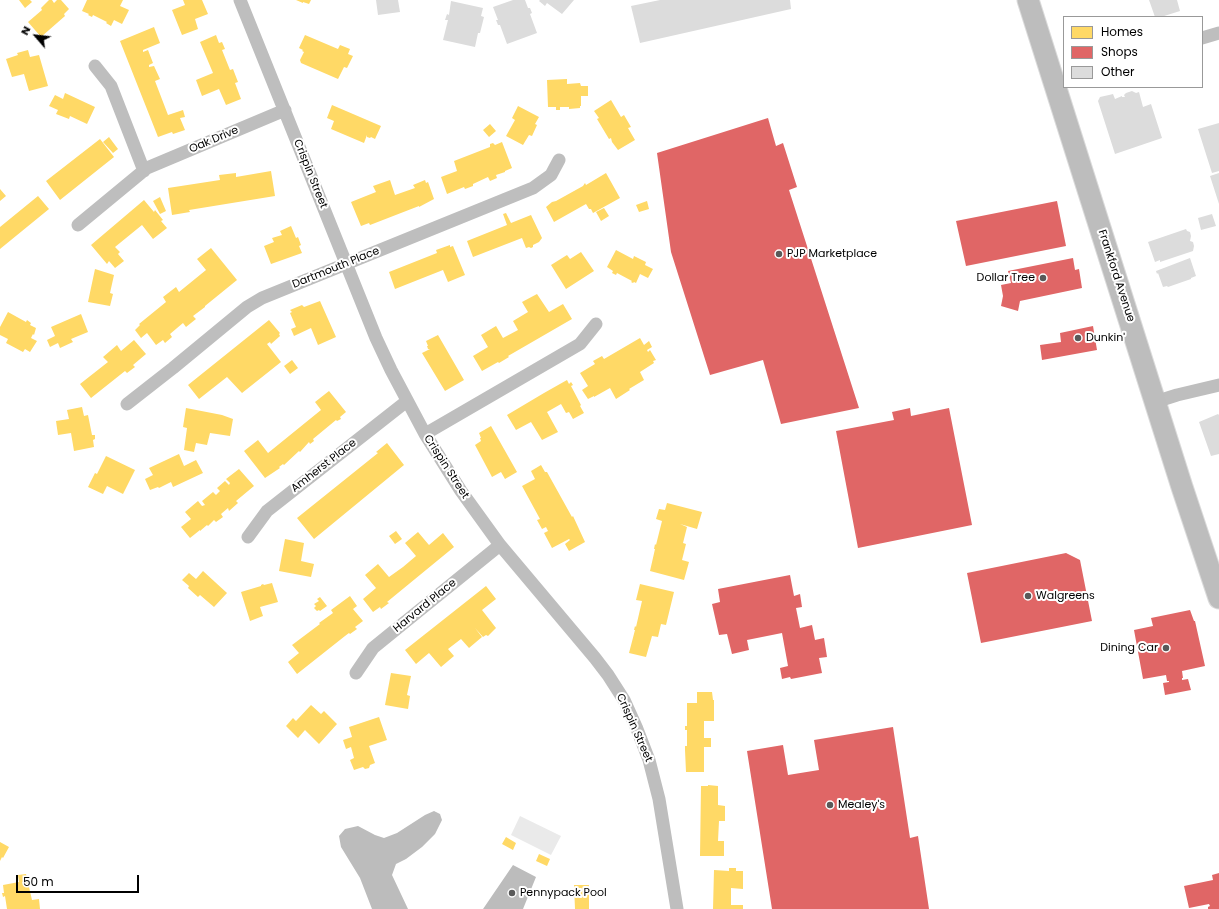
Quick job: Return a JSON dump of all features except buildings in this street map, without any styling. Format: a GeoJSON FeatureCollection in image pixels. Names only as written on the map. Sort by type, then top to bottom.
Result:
{"type":"FeatureCollection","features":[{"type":"Feature","properties":{"kind":"main road","name":"Frankford Avenue"},"geometry":{"type":"LineString","coordinates":[[1028,0],[1059,83],[1155,402],[1219,598]]}},
{"type":"Feature","properties":{"kind":"street","name":"Crispin Street"},"geometry":{"type":"LineString","coordinates":[[240,0],[376,338],[425,434],[460,491],[500,545],[596,658],[624,700],[650,760],[659,799],[677,909]]}},
{"type":"Feature","properties":{"kind":"street"},"geometry":{"type":"LineString","coordinates":[[1203,38],[1219,33]]}},
{"type":"Feature","properties":{"kind":"street"},"geometry":{"type":"LineString","coordinates":[[95,66],[111,86],[144,171]]}},
{"type":"Feature","properties":{"kind":"street","name":"Oak Drive"},"geometry":{"type":"LineString","coordinates":[[78,225],[147,168],[285,110]]}},
{"type":"Feature","properties":{"kind":"street","name":"Dartmouth Place"},"geometry":{"type":"LineString","coordinates":[[127,404],[248,307],[262,298],[533,188],[551,175],[559,160]]}},
{"type":"Feature","properties":{"kind":"street"},"geometry":{"type":"LineString","coordinates":[[425,434],[580,344],[596,324]]}},
{"type":"Feature","properties":{"kind":"street"},"geometry":{"type":"LineString","coordinates":[[1155,402],[1219,385]]}},
{"type":"Feature","properties":{"kind":"street","name":"Amherst Place"},"geometry":{"type":"LineString","coordinates":[[248,537],[267,511],[407,401]]}},
{"type":"Feature","properties":{"kind":"street","name":"Harvard Place"},"geometry":{"type":"LineString","coordinates":[[356,673],[373,648],[500,545]]}},
{"type":"Feature","properties":{"kind":"shaded area"},"geometry":{"type":"Polygon","coordinates":[[[434,811],[440,814],[442,820],[435,834],[422,847],[406,859],[396,864],[392,875],[408,909],[372,909],[360,878],[341,847],[339,836],[345,829],[358,826],[384,838],[397,833],[434,811]]]}},
{"type":"Feature","properties":{"kind":"shaded area"},"geometry":{"type":"Polygon","coordinates":[[[520,816],[561,836],[551,855],[511,835],[520,816]]]}},
{"type":"Feature","properties":{"kind":"shaded area","name":"Pennypack Pool"},"geometry":{"type":"Polygon","coordinates":[[[513,865],[536,877],[523,909],[483,909],[513,865]]]}},
{"type":"Feature","properties":{"kind":"place","name":"PJP Marketplace"},"geometry":{"type":"Point","coordinates":[779,254]}},
{"type":"Feature","properties":{"kind":"place","name":"Dollar Tree"},"geometry":{"type":"Point","coordinates":[1043,278]}},
{"type":"Feature","properties":{"kind":"place","name":"Dunkin'"},"geometry":{"type":"Point","coordinates":[1078,338]}},
{"type":"Feature","properties":{"kind":"place","name":"Walgreens"},"geometry":{"type":"Point","coordinates":[1028,596]}},
{"type":"Feature","properties":{"kind":"place","name":"Dining Car"},"geometry":{"type":"Point","coordinates":[1166,648]}},
{"type":"Feature","properties":{"kind":"place","name":"Mealey's"},"geometry":{"type":"Point","coordinates":[830,805]}},
{"type":"Feature","properties":{"kind":"place","name":"Pennypack Pool"},"geometry":{"type":"Point","coordinates":[512,893]}}]}
